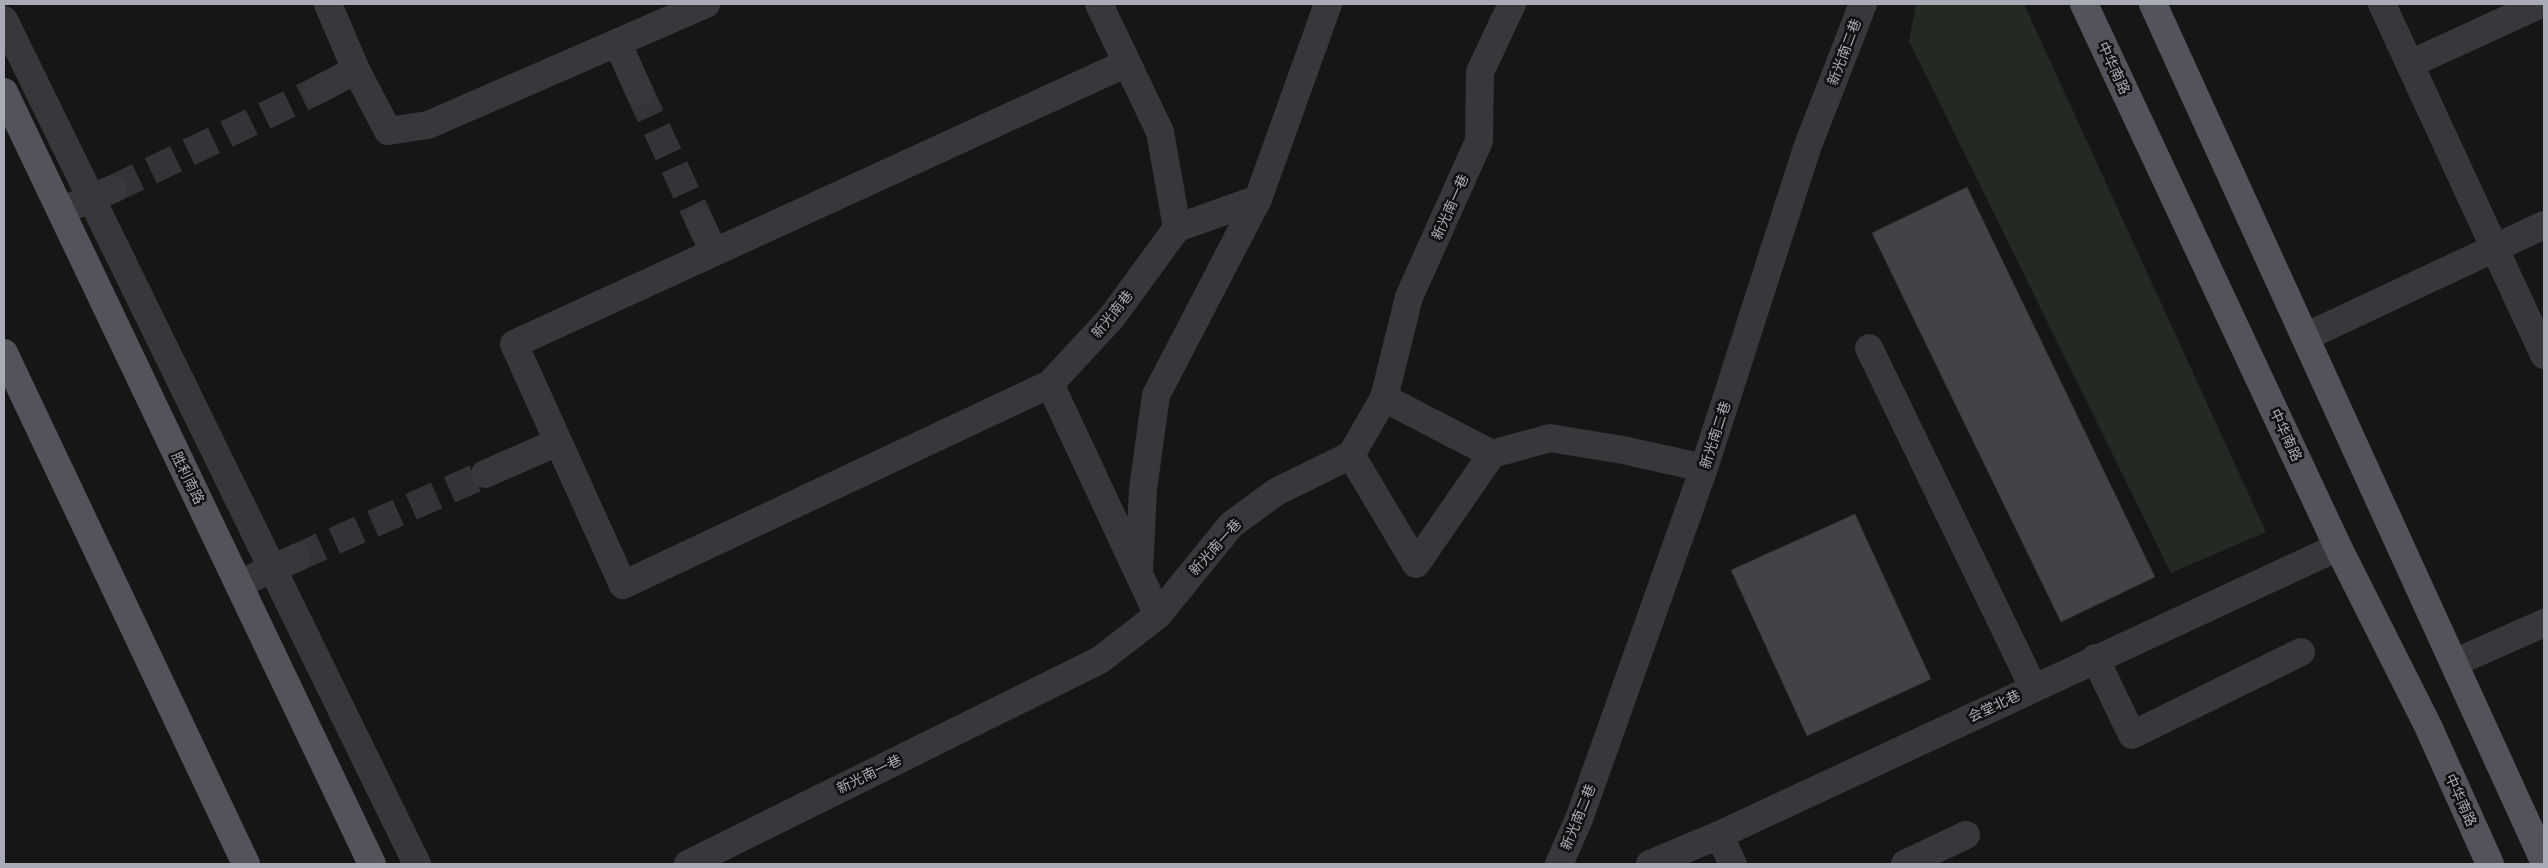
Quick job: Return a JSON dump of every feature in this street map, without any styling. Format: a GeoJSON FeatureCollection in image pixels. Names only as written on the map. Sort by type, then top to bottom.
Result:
{"type":"FeatureCollection","features":[{"type":"Feature","properties":{"kind":"main road","name":"中华南路"},"geometry":{"type":"LineString","coordinates":[[2084,4],[2338,547],[2428,726],[2490,864]]}},
{"type":"Feature","properties":{"kind":"main road"},"geometry":{"type":"LineString","coordinates":[[2160,6],[2305,337],[2544,860]]}},
{"type":"Feature","properties":{"kind":"main road","name":"胜利南路"},"geometry":{"type":"LineString","coordinates":[[4,92],[372,864]]}},
{"type":"Feature","properties":{"kind":"main road"},"geometry":{"type":"LineString","coordinates":[[4,353],[246,864]]}},
{"type":"Feature","properties":{"kind":"street"},"geometry":{"type":"LineString","coordinates":[[328,4],[356,70],[388,131],[428,124],[618,44],[706,4]]}},
{"type":"Feature","properties":{"kind":"street"},"geometry":{"type":"LineString","coordinates":[[1098,4],[1160,132],[1177,228],[1258,199]]}},
{"type":"Feature","properties":{"kind":"street"},"geometry":{"type":"LineString","coordinates":[[1139,575],[1143,489],[1156,395],[1258,199],[1328,4]]}},
{"type":"Feature","properties":{"kind":"street","name":"新光南一巷"},"geometry":{"type":"LineString","coordinates":[[688,864],[1100,660],[1158,615],[1231,525],[1276,492],[1351,455],[1384,398],[1409,297],[1478,141],[1480,72],[1512,4]]}},
{"type":"Feature","properties":{"kind":"street","name":"新光南二巷"},"geometry":{"type":"LineString","coordinates":[[1559,864],[1579,819],[1704,468],[1807,148],[1863,4]]}},
{"type":"Feature","properties":{"kind":"street"},"geometry":{"type":"LineString","coordinates":[[2382,4],[2544,355]]}},
{"type":"Feature","properties":{"kind":"street"},"geometry":{"type":"LineString","coordinates":[[2410,64],[2541,4]]}},
{"type":"Feature","properties":{"kind":"street"},"geometry":{"type":"LineString","coordinates":[[4,20],[102,194],[284,563],[417,864]]}},
{"type":"Feature","properties":{"kind":"street"},"geometry":{"type":"LineString","coordinates":[[618,44],[639,91]]}},
{"type":"Feature","properties":{"kind":"street"},"geometry":{"type":"LineString","coordinates":[[1127,63],[514,344],[623,585],[1050,384],[1158,615]]}},
{"type":"Feature","properties":{"kind":"street"},"geometry":{"type":"LineString","coordinates":[[316,91],[356,70]]}},
{"type":"Feature","properties":{"kind":"street"},"geometry":{"type":"LineString","coordinates":[[61,212],[102,194]]}},
{"type":"Feature","properties":{"kind":"street"},"geometry":{"type":"LineString","coordinates":[[699,220],[714,252]]}},
{"type":"Feature","properties":{"kind":"street"},"geometry":{"type":"LineString","coordinates":[[2305,337],[2544,225]]}},
{"type":"Feature","properties":{"kind":"street","name":"新光南巷"},"geometry":{"type":"LineString","coordinates":[[1050,384],[1112,317],[1177,228]]}},
{"type":"Feature","properties":{"kind":"street"},"geometry":{"type":"LineString","coordinates":[[1869,348],[2034,687]]}},
{"type":"Feature","properties":{"kind":"street"},"geometry":{"type":"LineString","coordinates":[[1384,398],[1492,454]]}},
{"type":"Feature","properties":{"kind":"street"},"geometry":{"type":"LineString","coordinates":[[1351,455],[1416,564],[1492,454],[1550,438],[1623,450],[1704,468]]}},
{"type":"Feature","properties":{"kind":"street"},"geometry":{"type":"LineString","coordinates":[[485,474],[558,442]]}},
{"type":"Feature","properties":{"kind":"street","name":"会堂北巷"},"geometry":{"type":"LineString","coordinates":[[1650,864],[1719,835],[2338,547]]}},
{"type":"Feature","properties":{"kind":"street"},"geometry":{"type":"LineString","coordinates":[[238,584],[284,563]]}},
{"type":"Feature","properties":{"kind":"street"},"geometry":{"type":"LineString","coordinates":[[2454,663],[2544,622]]}},
{"type":"Feature","properties":{"kind":"street"},"geometry":{"type":"LineString","coordinates":[[2096,658],[2132,735],[2301,652]]}},
{"type":"Feature","properties":{"kind":"street"},"geometry":{"type":"LineString","coordinates":[[1719,835],[1733,864]]}},
{"type":"Feature","properties":{"kind":"street"},"geometry":{"type":"LineString","coordinates":[[1906,864],[1966,835]]}},
{"type":"Feature","properties":{"kind":"shaded area"},"geometry":{"type":"Polygon","coordinates":[[[1916,4],[2024,4],[2266,532],[2171,573],[1909,41],[1916,4]]]}},
{"type":"Feature","properties":{"kind":"building"},"geometry":{"type":"Polygon","coordinates":[[[1967,187],[2155,577],[2061,622],[1872,233],[1967,187]]]}},
{"type":"Feature","properties":{"kind":"building"},"geometry":{"type":"Polygon","coordinates":[[[1855,514],[1931,679],[1807,736],[1731,570],[1855,514]]]}},
{"type":"Feature","properties":{"kind":"tunnel"},"geometry":{"type":"LineString","coordinates":[[113,189],[316,91]]}},
{"type":"Feature","properties":{"kind":"tunnel"},"geometry":{"type":"LineString","coordinates":[[639,91],[699,220]]}},
{"type":"Feature","properties":{"kind":"tunnel"},"geometry":{"type":"LineString","coordinates":[[296,558],[485,474]]}}]}
